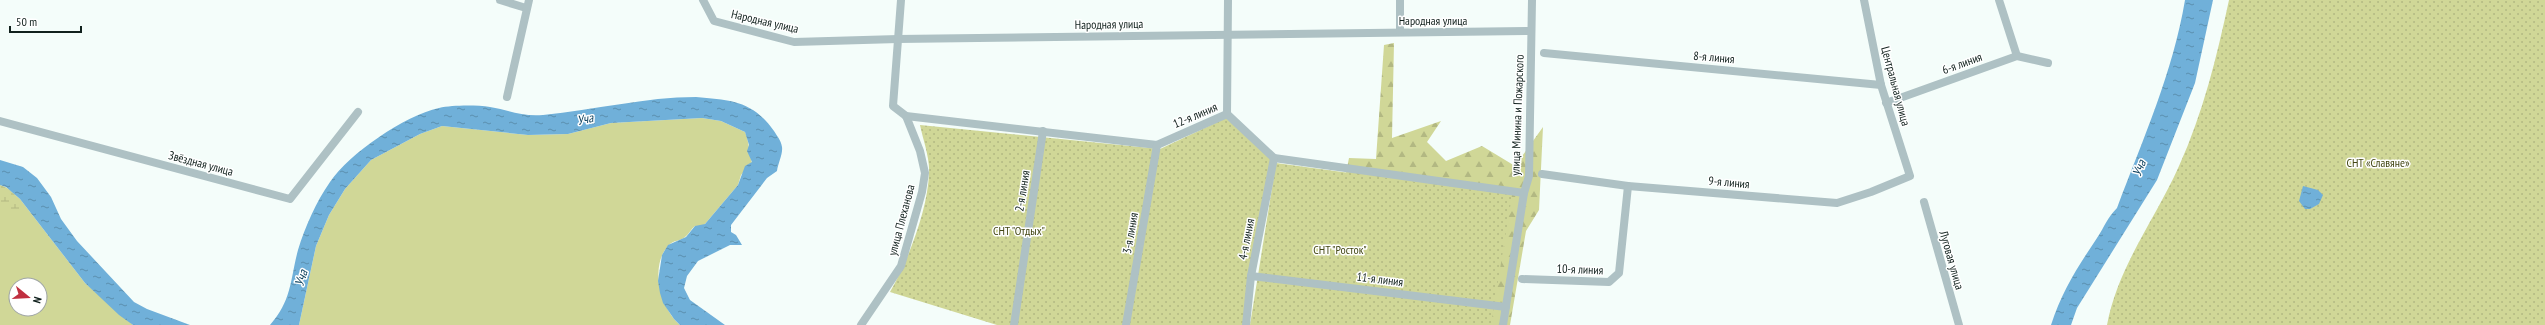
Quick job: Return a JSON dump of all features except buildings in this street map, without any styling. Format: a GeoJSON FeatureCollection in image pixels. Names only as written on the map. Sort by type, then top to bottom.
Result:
{"type":"FeatureCollection","features":[{"type":"Feature","properties":{"kind":"street"},"geometry":{"type":"LineString","coordinates":[[500,0],[527,4],[507,97]]}},
{"type":"Feature","properties":{"kind":"street","name":"Народная улица"},"geometry":{"type":"LineString","coordinates":[[703,0],[714,21],[794,42],[898,38],[1531,31]]}},
{"type":"Feature","properties":{"kind":"street","name":"улица Плеханова"},"geometry":{"type":"LineString","coordinates":[[861,325],[901,266],[922,192],[925,173],[920,151],[906,116],[893,106],[901,0]]}},
{"type":"Feature","properties":{"kind":"street"},"geometry":{"type":"LineString","coordinates":[[1227,114],[1228,0]]}},
{"type":"Feature","properties":{"kind":"street"},"geometry":{"type":"LineString","coordinates":[[1400,0],[1400,32]]}},
{"type":"Feature","properties":{"kind":"street","name":"улица Минина и Пожарского"},"geometry":{"type":"LineString","coordinates":[[1503,325],[1524,194],[1529,176],[1532,0]]}},
{"type":"Feature","properties":{"kind":"street","name":"Центральная улица"},"geometry":{"type":"LineString","coordinates":[[1864,0],[1881,85],[1910,176]]}},
{"type":"Feature","properties":{"kind":"street"},"geometry":{"type":"LineString","coordinates":[[1999,0],[2017,56],[2048,63]]}},
{"type":"Feature","properties":{"kind":"street","name":"8-я линия"},"geometry":{"type":"LineString","coordinates":[[1544,53],[1881,85]]}},
{"type":"Feature","properties":{"kind":"street","name":"6-я линия"},"geometry":{"type":"LineString","coordinates":[[1886,102],[2017,56]]}},
{"type":"Feature","properties":{"kind":"street","name":"Звёздная улица"},"geometry":{"type":"LineString","coordinates":[[0,121],[290,199],[358,112]]}},
{"type":"Feature","properties":{"kind":"street","name":"12-я линия"},"geometry":{"type":"LineString","coordinates":[[1157,145],[1227,114],[1274,158]]}},
{"type":"Feature","properties":{"kind":"street"},"geometry":{"type":"LineString","coordinates":[[906,116],[1157,145]]}},
{"type":"Feature","properties":{"kind":"street","name":"2-я линия"},"geometry":{"type":"LineString","coordinates":[[1014,325],[1043,131]]}},
{"type":"Feature","properties":{"kind":"street","name":"3-я линия"},"geometry":{"type":"LineString","coordinates":[[1126,325],[1157,145]]}},
{"type":"Feature","properties":{"kind":"street"},"geometry":{"type":"LineString","coordinates":[[1274,158],[1524,194]]}},
{"type":"Feature","properties":{"kind":"street","name":"4-я линия"},"geometry":{"type":"LineString","coordinates":[[1246,325],[1251,276],[1274,158]]}},
{"type":"Feature","properties":{"kind":"street","name":"9-я линия"},"geometry":{"type":"LineString","coordinates":[[1542,174],[1628,186],[1837,203],[1871,192],[1910,176]]}},
{"type":"Feature","properties":{"kind":"street","name":"10-я линия"},"geometry":{"type":"LineString","coordinates":[[1522,279],[1609,282],[1618,273],[1628,186]]}},
{"type":"Feature","properties":{"kind":"street","name":"Луговая улица"},"geometry":{"type":"LineString","coordinates":[[1924,202],[1958,325]]}},
{"type":"Feature","properties":{"kind":"street","name":"11-я линия"},"geometry":{"type":"LineString","coordinates":[[1251,276],[1506,307]]}},
{"type":"Feature","properties":{"kind":"green space","name":"СНТ «Славяне»"},"geometry":{"type":"Polygon","coordinates":[[[2229,0],[2545,0],[2545,325],[2107,325],[2112,303],[2128,263],[2169,186],[2188,146],[2202,105],[2220,42],[2229,0]]]}},
{"type":"Feature","properties":{"kind":"green space"},"geometry":{"type":"Polygon","coordinates":[[[1394,43],[1392,138],[1441,121],[1427,142],[1446,161],[1482,146],[1515,166],[1543,127],[1539,210],[1526,231],[1510,325],[1484,325],[1345,178],[1349,158],[1376,159],[1384,45],[1394,43]]]}},
{"type":"Feature","properties":{"kind":"green space"},"geometry":{"type":"Polygon","coordinates":[[[702,118],[721,121],[745,132],[752,163],[741,175],[738,185],[705,224],[702,226],[695,226],[686,236],[671,243],[663,253],[659,264],[658,275],[662,297],[673,318],[680,325],[299,325],[316,246],[329,215],[345,189],[371,160],[420,134],[442,126],[528,135],[568,134],[611,123],[702,118]]]}},
{"type":"Feature","properties":{"kind":"green space","name":"СНТ \"Отдых\""},"geometry":{"type":"Polygon","coordinates":[[[1226,118],[1272,159],[1243,325],[997,325],[890,292],[904,265],[916,234],[928,187],[928,161],[920,125],[1160,149],[1226,118]]]}},
{"type":"Feature","properties":{"kind":"green space","name":"СНТ \"Росток\""},"geometry":{"type":"Polygon","coordinates":[[[1276,163],[1512,195],[1491,325],[1250,325],[1276,163]]]}},
{"type":"Feature","properties":{"kind":"green space"},"geometry":{"type":"Polygon","coordinates":[[[0,185],[20,199],[85,283],[133,325],[0,325],[0,185]]]}},
{"type":"Feature","properties":{"kind":"green space"},"geometry":{"type":"Polygon","coordinates":[[[0,185],[4,186],[15,194],[26,209],[14,213],[0,203],[0,185]]]}},
{"type":"Feature","properties":{"kind":"water","name":"Уча"},"geometry":{"type":"Polygon","coordinates":[[[2185,0],[2213,0],[2195,83],[2157,180],[2077,308],[2071,325],[2051,325],[2060,301],[2071,280],[2108,219],[2117,208],[2147,131],[2165,79],[2180,27],[2185,0]]]}},
{"type":"Feature","properties":{"kind":"water","name":"Уча"},"geometry":{"type":"Polygon","coordinates":[[[696,97],[731,101],[758,113],[779,138],[782,147],[782,153],[777,171],[767,178],[731,225],[731,232],[736,235],[742,245],[730,245],[698,261],[687,276],[684,288],[690,300],[725,325],[680,325],[663,303],[658,281],[662,255],[668,245],[686,237],[695,226],[705,224],[738,185],[745,166],[752,162],[747,151],[749,145],[745,132],[721,121],[702,118],[611,123],[568,134],[528,135],[442,126],[420,134],[371,160],[345,189],[329,215],[316,246],[299,325],[270,325],[283,307],[304,232],[311,215],[330,182],[351,159],[394,127],[425,112],[451,106],[484,106],[522,114],[543,115],[639,101],[696,97]]]}},
{"type":"Feature","properties":{"kind":"water"},"geometry":{"type":"Polygon","coordinates":[[[0,160],[23,167],[37,178],[51,197],[61,219],[77,241],[134,302],[147,309],[190,325],[133,325],[119,315],[85,283],[20,199],[6,187],[0,185],[0,160]]]}},
{"type":"Feature","properties":{"kind":"water"},"geometry":{"type":"Polygon","coordinates":[[[2303,186],[2318,190],[2323,195],[2319,204],[2310,209],[2305,209],[2299,201],[2303,186]]]}}]}
